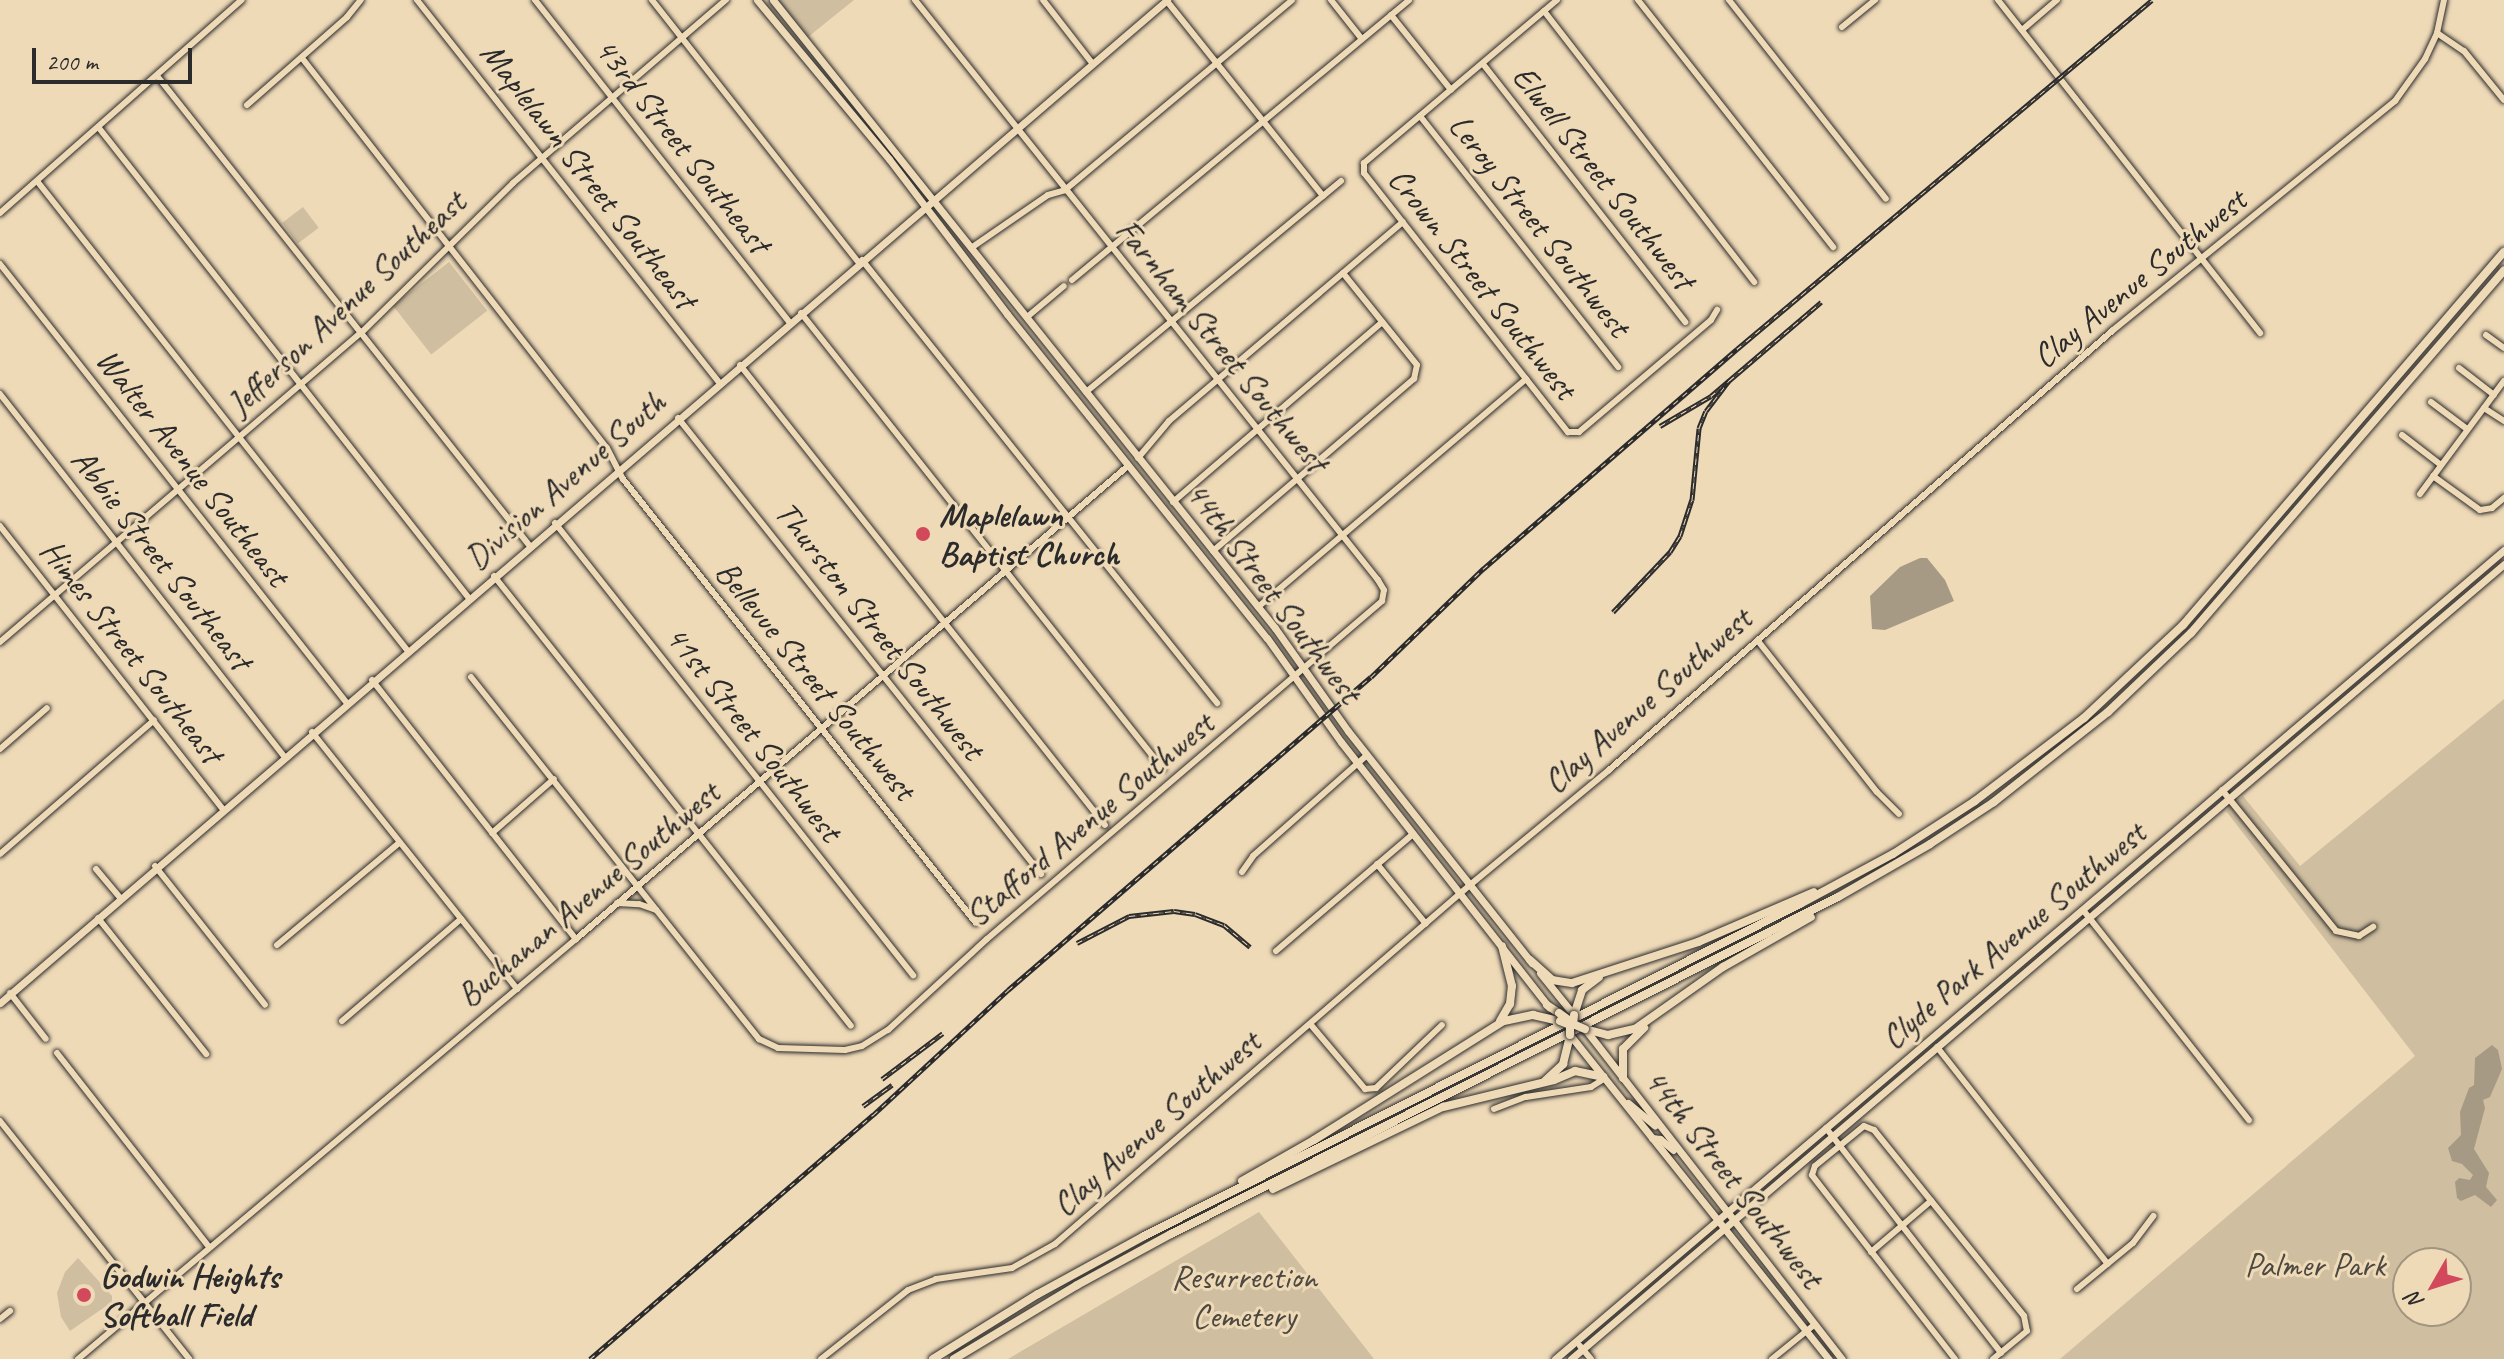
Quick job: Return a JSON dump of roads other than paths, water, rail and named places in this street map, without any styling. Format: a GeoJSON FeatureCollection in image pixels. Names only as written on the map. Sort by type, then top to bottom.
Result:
{"type":"FeatureCollection","features":[{"type":"Feature","properties":{"kind":"highway"},"geometry":{"type":"LineString","coordinates":[[933,1359],[1038,1294],[1186,1214],[1859,873],[1946,821],[2084,718],[2150,658],[2240,562],[2504,251]]}},
{"type":"Feature","properties":{"kind":"highway"},"geometry":{"type":"LineString","coordinates":[[1623,1078],[1621,1056],[1627,1043],[1667,1008],[1723,967],[1897,864],[2047,763],[2162,662],[2216,607],[2504,271]]}},
{"type":"Feature","properties":{"kind":"highway"},"geometry":{"type":"LineString","coordinates":[[2445,340],[2504,279]]}},
{"type":"Feature","properties":{"kind":"highway"},"geometry":{"type":"LineString","coordinates":[[954,1359],[1077,1285],[1230,1204],[1897,864]]}},
{"type":"Feature","properties":{"kind":"highway"},"geometry":{"type":"LineString","coordinates":[[1530,960],[1548,977],[1563,984],[1706,939],[1859,873]]}},
{"type":"Feature","properties":{"kind":"highway"},"geometry":{"type":"LineString","coordinates":[[1486,1032],[1504,1016],[1511,999],[1511,978],[1502,946]]}},
{"type":"Feature","properties":{"kind":"highway"},"geometry":{"type":"LineString","coordinates":[[1545,1081],[1563,1064],[1572,1025],[1590,983],[1619,968]]}},
{"type":"Feature","properties":{"kind":"highway"},"geometry":{"type":"LineString","coordinates":[[1547,1005],[1555,1017]]}},
{"type":"Feature","properties":{"kind":"highway"},"geometry":{"type":"LineString","coordinates":[[1186,1214],[1314,1140],[1486,1032],[1520,1016],[1555,1017],[1590,1032],[1627,1032],[1667,1008]]}},
{"type":"Feature","properties":{"kind":"highway"},"geometry":{"type":"LineString","coordinates":[[1230,1204],[1307,1174],[1443,1107],[1575,1071],[1603,1078]]}},
{"type":"Feature","properties":{"kind":"main road","name":"44th Street Southwest"},"geometry":{"type":"LineString","coordinates":[[757,0],[926,207],[1007,314],[1170,516],[1358,764],[1547,1005]]}},
{"type":"Feature","properties":{"kind":"main road","name":"44th Street Southwest"},"geometry":{"type":"LineString","coordinates":[[773,0],[1258,607],[1367,755],[1530,960],[1603,1078],[1829,1359]]}},
{"type":"Feature","properties":{"kind":"main road","name":"Division Avenue South"},"geometry":{"type":"LineString","coordinates":[[0,1003],[155,866],[1166,0]]}},
{"type":"Feature","properties":{"kind":"main road"},"geometry":{"type":"LineString","coordinates":[[1007,314],[1027,317]]}},
{"type":"Feature","properties":{"kind":"main road"},"geometry":{"type":"LineString","coordinates":[[1031,344],[1047,343]]}},
{"type":"Feature","properties":{"kind":"main road"},"geometry":{"type":"LineString","coordinates":[[1047,364],[1052,361],[1066,367]]}},
{"type":"Feature","properties":{"kind":"main road"},"geometry":{"type":"LineString","coordinates":[[1170,516],[1190,532],[1196,531]]}},
{"type":"Feature","properties":{"kind":"main road","name":"Clyde Park Avenue Southwest"},"geometry":{"type":"LineString","coordinates":[[1555,1359],[2504,550]]}},
{"type":"Feature","properties":{"kind":"main road"},"geometry":{"type":"LineString","coordinates":[[2487,564],[2494,572]]}},
{"type":"Feature","properties":{"kind":"main road","name":"Clyde Park Avenue Southwest"},"geometry":{"type":"LineString","coordinates":[[1571,1359],[2504,564]]}},
{"type":"Feature","properties":{"kind":"main road"},"geometry":{"type":"LineString","coordinates":[[2377,659],[2384,667]]}},
{"type":"Feature","properties":{"kind":"main road"},"geometry":{"type":"LineString","coordinates":[[2264,755],[2271,764]]}},
{"type":"Feature","properties":{"kind":"main road"},"geometry":{"type":"LineString","coordinates":[[1993,1001],[1989,994],[2003,977]]}},
{"type":"Feature","properties":{"kind":"main road","name":"44th Street Southwest"},"geometry":{"type":"LineString","coordinates":[[1590,1032],[1662,1130],[1842,1359]]}},
{"type":"Feature","properties":{"kind":"main road"},"geometry":{"type":"LineString","coordinates":[[1622,1101],[1662,1130]]}},
{"type":"Feature","properties":{"kind":"main road"},"geometry":{"type":"LineString","coordinates":[[1652,1138],[1660,1139],[1682,1155]]}},
{"type":"Feature","properties":{"kind":"street"},"geometry":{"type":"LineString","coordinates":[[0,213],[242,0]]}},
{"type":"Feature","properties":{"kind":"street"},"geometry":{"type":"LineString","coordinates":[[247,105],[302,58],[361,0]]}},
{"type":"Feature","properties":{"kind":"street","name":"Maplelawn Street Southeast"},"geometry":{"type":"LineString","coordinates":[[417,0],[719,383]]}},
{"type":"Feature","properties":{"kind":"street","name":"43rd Street Southeast"},"geometry":{"type":"LineString","coordinates":[[535,0],[790,323]]}},
{"type":"Feature","properties":{"kind":"street"},"geometry":{"type":"LineString","coordinates":[[652,0],[1217,703]]}},
{"type":"Feature","properties":{"kind":"street","name":"Jefferson Avenue Southeast"},"geometry":{"type":"LineString","coordinates":[[0,642],[362,332],[542,159],[726,0]]}},
{"type":"Feature","properties":{"kind":"street","name":"Farnham Street Southwest"},"geometry":{"type":"LineString","coordinates":[[915,0],[1378,580],[1384,596]]}},
{"type":"Feature","properties":{"kind":"street"},"geometry":{"type":"LineString","coordinates":[[1043,0],[1092,63]]}},
{"type":"Feature","properties":{"kind":"street"},"geometry":{"type":"LineString","coordinates":[[1166,0],[1323,196]]}},
{"type":"Feature","properties":{"kind":"street"},"geometry":{"type":"LineString","coordinates":[[971,248],[1048,195],[1065,190],[1292,0]]}},
{"type":"Feature","properties":{"kind":"street"},"geometry":{"type":"LineString","coordinates":[[1331,0],[1361,38]]}},
{"type":"Feature","properties":{"kind":"street"},"geometry":{"type":"LineString","coordinates":[[1072,280],[1409,0]]}},
{"type":"Feature","properties":{"kind":"street"},"geometry":{"type":"LineString","coordinates":[[1420,116],[1557,0]]}},
{"type":"Feature","properties":{"kind":"street"},"geometry":{"type":"LineString","coordinates":[[1638,0],[1833,247]]}},
{"type":"Feature","properties":{"kind":"street"},"geometry":{"type":"LineString","coordinates":[[1729,0],[1886,199]]}},
{"type":"Feature","properties":{"kind":"street"},"geometry":{"type":"LineString","coordinates":[[1842,27],[1875,0]]}},
{"type":"Feature","properties":{"kind":"street"},"geometry":{"type":"LineString","coordinates":[[1998,0],[2260,333]]}},
{"type":"Feature","properties":{"kind":"street"},"geometry":{"type":"LineString","coordinates":[[2022,30],[2057,0]]}},
{"type":"Feature","properties":{"kind":"street","name":"Clay Avenue Southwest"},"geometry":{"type":"LineString","coordinates":[[821,1359],[888,1303],[913,1287],[936,1279],[1012,1268],[1046,1251],[1758,641],[2060,376],[2395,101],[2419,71],[2437,33],[2444,0]]}},
{"type":"Feature","properties":{"kind":"street"},"geometry":{"type":"LineString","coordinates":[[1544,11],[1754,282]]}},
{"type":"Feature","properties":{"kind":"street"},"geometry":{"type":"LineString","coordinates":[[1391,15],[1451,90]]}},
{"type":"Feature","properties":{"kind":"street"},"geometry":{"type":"LineString","coordinates":[[2437,33],[2464,51],[2504,100]]}},
{"type":"Feature","properties":{"kind":"street","name":"Bellevue Street Southwest"},"geometry":{"type":"LineString","coordinates":[[302,58],[607,448],[623,479],[976,923]]}},
{"type":"Feature","properties":{"kind":"street","name":"Elwell Street Southwest"},"geometry":{"type":"LineString","coordinates":[[1483,64],[1685,322]]}},
{"type":"Feature","properties":{"kind":"street"},"geometry":{"type":"LineString","coordinates":[[158,77],[529,545]]}},
{"type":"Feature","properties":{"kind":"street","name":"Crown Street Southwest"},"geometry":{"type":"LineString","coordinates":[[1420,116],[1364,163],[1366,176],[1568,432],[1579,432],[1711,320],[1717,310]]}},
{"type":"Feature","properties":{"kind":"street","name":"Leroy Street Southwest"},"geometry":{"type":"LineString","coordinates":[[1420,116],[1618,367]]}},
{"type":"Feature","properties":{"kind":"street"},"geometry":{"type":"LineString","coordinates":[[99,128],[468,597]]}},
{"type":"Feature","properties":{"kind":"street"},"geometry":{"type":"LineString","coordinates":[[37,181],[407,650]]}},
{"type":"Feature","properties":{"kind":"street"},"geometry":{"type":"LineString","coordinates":[[1086,392],[1341,181]]}},
{"type":"Feature","properties":{"kind":"street"},"geometry":{"type":"LineString","coordinates":[[1138,458],[1169,421],[1403,222]]}},
{"type":"Feature","properties":{"kind":"street","name":"Walter Avenue Southeast"},"geometry":{"type":"LineString","coordinates":[[0,264],[346,702]]}},
{"type":"Feature","properties":{"kind":"street"},"geometry":{"type":"LineString","coordinates":[[1213,551],[1409,385],[1417,373],[1417,365],[1343,273]]}},
{"type":"Feature","properties":{"kind":"street"},"geometry":{"type":"LineString","coordinates":[[1027,317],[1064,286]]}},
{"type":"Feature","properties":{"kind":"street"},"geometry":{"type":"LineString","coordinates":[[801,313],[1163,769]]}},
{"type":"Feature","properties":{"kind":"street"},"geometry":{"type":"LineString","coordinates":[[1173,502],[1382,322]]}},
{"type":"Feature","properties":{"kind":"street"},"geometry":{"type":"LineString","coordinates":[[2486,335],[2504,348]]}},
{"type":"Feature","properties":{"kind":"street"},"geometry":{"type":"LineString","coordinates":[[740,365],[1105,825]]}},
{"type":"Feature","properties":{"kind":"street"},"geometry":{"type":"LineString","coordinates":[[2459,368],[2494,395]]}},
{"type":"Feature","properties":{"kind":"street"},"geometry":{"type":"LineString","coordinates":[[1258,607],[1526,379]]}},
{"type":"Feature","properties":{"kind":"street"},"geometry":{"type":"LineString","coordinates":[[2420,494],[2504,381]]}},
{"type":"Feature","properties":{"kind":"street","name":"Abbie Street Southeast"},"geometry":{"type":"LineString","coordinates":[[0,394],[284,756]]}},
{"type":"Feature","properties":{"kind":"street"},"geometry":{"type":"LineString","coordinates":[[2431,402],[2467,429]]}},
{"type":"Feature","properties":{"kind":"street"},"geometry":{"type":"LineString","coordinates":[[2484,408],[2504,421]]}},
{"type":"Feature","properties":{"kind":"street","name":"Thurston Street Southwest"},"geometry":{"type":"LineString","coordinates":[[678,418],[1041,874]]}},
{"type":"Feature","properties":{"kind":"street"},"geometry":{"type":"LineString","coordinates":[[2402,435],[2441,465]]}},
{"type":"Feature","properties":{"kind":"street","name":"Buchanan Avenue Southwest"},"geometry":{"type":"LineString","coordinates":[[78,1359],[576,939],[1129,465]]}},
{"type":"Feature","properties":{"kind":"street"},"geometry":{"type":"LineString","coordinates":[[2433,476],[2480,510],[2492,508],[2504,498]]}},
{"type":"Feature","properties":{"kind":"street","name":"41st Street Southwest"},"geometry":{"type":"LineString","coordinates":[[555,523],[913,975]]}},
{"type":"Feature","properties":{"kind":"street","name":"Himes Street Southeast"},"geometry":{"type":"LineString","coordinates":[[0,526],[223,809]]}},
{"type":"Feature","properties":{"kind":"street"},"geometry":{"type":"LineString","coordinates":[[494,576],[851,1026]]}},
{"type":"Feature","properties":{"kind":"street","name":"Stafford Avenue Southwest"},"geometry":{"type":"LineString","coordinates":[[471,677],[759,1039],[772,1047],[854,1048],[881,1035],[996,932],[1295,678],[1384,596]]}},
{"type":"Feature","properties":{"kind":"street"},"geometry":{"type":"LineString","coordinates":[[1758,641],[1877,792],[1899,814]]}},
{"type":"Feature","properties":{"kind":"street"},"geometry":{"type":"LineString","coordinates":[[372,680],[576,939]]}},
{"type":"Feature","properties":{"kind":"street"},"geometry":{"type":"LineString","coordinates":[[0,749],[47,708]]}},
{"type":"Feature","properties":{"kind":"street"},"geometry":{"type":"LineString","coordinates":[[0,854],[154,720]]}},
{"type":"Feature","properties":{"kind":"street"},"geometry":{"type":"LineString","coordinates":[[312,732],[517,989]]}},
{"type":"Feature","properties":{"kind":"street"},"geometry":{"type":"LineString","coordinates":[[1242,872],[1253,856],[1367,755]]}},
{"type":"Feature","properties":{"kind":"street"},"geometry":{"type":"LineString","coordinates":[[492,833],[554,779]]}},
{"type":"Feature","properties":{"kind":"street"},"geometry":{"type":"LineString","coordinates":[[2222,790],[2336,931],[2359,936],[2373,927]]}},
{"type":"Feature","properties":{"kind":"street"},"geometry":{"type":"LineString","coordinates":[[1276,951],[1413,834]]}},
{"type":"Feature","properties":{"kind":"street"},"geometry":{"type":"LineString","coordinates":[[277,945],[400,842]]}},
{"type":"Feature","properties":{"kind":"street"},"geometry":{"type":"LineString","coordinates":[[1377,864],[1426,924]]}},
{"type":"Feature","properties":{"kind":"street"},"geometry":{"type":"LineString","coordinates":[[155,866],[265,1005]]}},
{"type":"Feature","properties":{"kind":"street"},"geometry":{"type":"LineString","coordinates":[[96,869],[120,898]]}},
{"type":"Feature","properties":{"kind":"street"},"geometry":{"type":"LineString","coordinates":[[617,903],[639,904],[658,911]]}},
{"type":"Feature","properties":{"kind":"street"},"geometry":{"type":"LineString","coordinates":[[2083,910],[2249,1120]]}},
{"type":"Feature","properties":{"kind":"street"},"geometry":{"type":"LineString","coordinates":[[98,918],[206,1054]]}},
{"type":"Feature","properties":{"kind":"street"},"geometry":{"type":"LineString","coordinates":[[342,1021],[461,919]]}},
{"type":"Feature","properties":{"kind":"street"},"geometry":{"type":"LineString","coordinates":[[10,993],[46,1039]]}},
{"type":"Feature","properties":{"kind":"street"},"geometry":{"type":"LineString","coordinates":[[1311,1025],[1365,1089],[1376,1088],[1442,1025]]}},
{"type":"Feature","properties":{"kind":"street"},"geometry":{"type":"LineString","coordinates":[[1937,1047],[2108,1264]]}},
{"type":"Feature","properties":{"kind":"street"},"geometry":{"type":"LineString","coordinates":[[57,1053],[209,1247]]}},
{"type":"Feature","properties":{"kind":"street"},"geometry":{"type":"LineString","coordinates":[[1494,1109],[1526,1097],[1591,1087],[1603,1078]]}},
{"type":"Feature","properties":{"kind":"street"},"geometry":{"type":"LineString","coordinates":[[0,1121],[189,1359]]}},
{"type":"Feature","properties":{"kind":"street"},"geometry":{"type":"LineString","coordinates":[[1955,1359],[1811,1172],[1864,1126],[1871,1127],[2029,1326],[1993,1359]]}},
{"type":"Feature","properties":{"kind":"street"},"geometry":{"type":"LineString","coordinates":[[1826,1128],[2001,1353]]}},
{"type":"Feature","properties":{"kind":"street"},"geometry":{"type":"LineString","coordinates":[[1871,1252],[1931,1201]]}},
{"type":"Feature","properties":{"kind":"street"},"geometry":{"type":"LineString","coordinates":[[2077,1289],[2143,1234],[2153,1216]]}},
{"type":"Feature","properties":{"kind":"street"},"geometry":{"type":"LineString","coordinates":[[0,1319],[10,1311]]}},
{"type":"Feature","properties":{"kind":"street"},"geometry":{"type":"LineString","coordinates":[[1772,1359],[1814,1325]]}},
{"type":"Feature","properties":{"kind":"street"},"geometry":{"type":"LineString","coordinates":[[1576,1341],[1591,1359]]}},
{"type":"Feature","properties":{"kind":"railway"},"geometry":{"type":"LineString","coordinates":[[590,1359],[873,1115],[1008,990],[1371,677],[1483,569],[1737,349],[2152,0]]}},
{"type":"Feature","properties":{"kind":"railway"},"geometry":{"type":"LineString","coordinates":[[1660,426],[1711,396],[1821,302]]}},
{"type":"Feature","properties":{"kind":"railway"},"geometry":{"type":"LineString","coordinates":[[1613,612],[1670,552],[1680,536],[1692,500],[1699,428],[1706,411],[1729,381]]}},
{"type":"Feature","properties":{"kind":"railway"},"geometry":{"type":"LineString","coordinates":[[1077,943],[1129,916],[1174,911],[1195,914],[1224,925],[1250,947]]}},
{"type":"Feature","properties":{"kind":"railway"},"geometry":{"type":"LineString","coordinates":[[882,1079],[943,1033]]}},
{"type":"Feature","properties":{"kind":"railway"},"geometry":{"type":"LineString","coordinates":[[863,1106],[892,1085]]}},
{"type":"Feature","properties":{"kind":"place","name":"Maplelawn Baptist Church"},"geometry":{"type":"Point","coordinates":[923,534]}},
{"type":"Feature","properties":{"kind":"place","name":"Godwin Heights Softball Field"},"geometry":{"type":"Point","coordinates":[84,1295]}},
{"type":"Feature","properties":{"kind":"park label","name":"Palmer Park"},"geometry":{"type":"Point","coordinates":[2315,1265]}},
{"type":"Feature","properties":{"kind":"park label","name":"Resurrection Cemetery"},"geometry":{"type":"Point","coordinates":[1244,1296]}}]}
